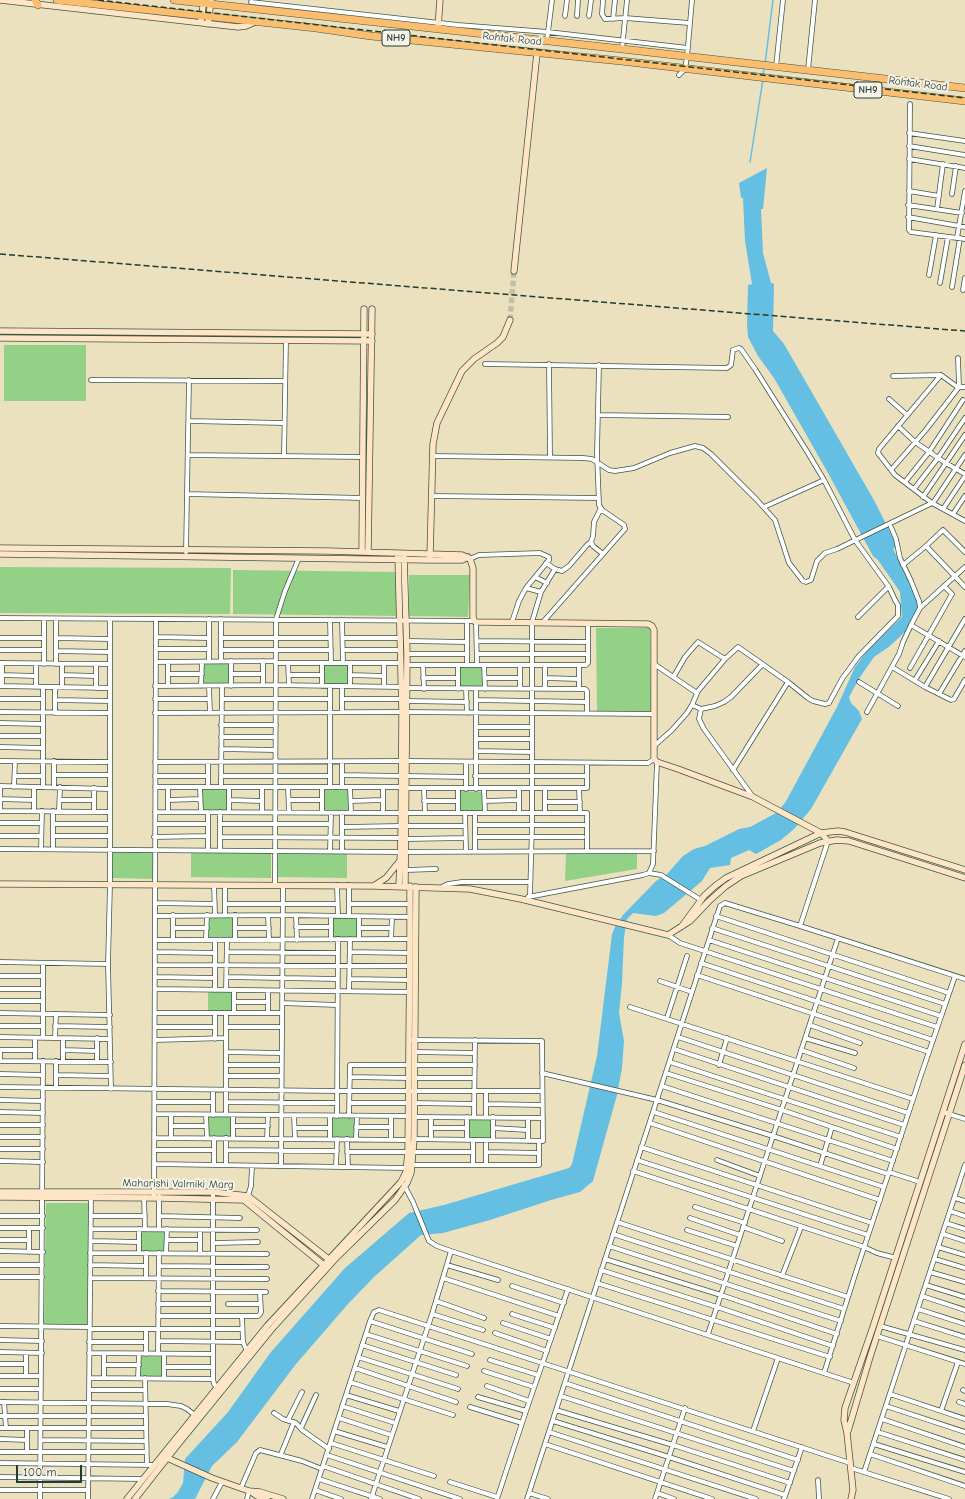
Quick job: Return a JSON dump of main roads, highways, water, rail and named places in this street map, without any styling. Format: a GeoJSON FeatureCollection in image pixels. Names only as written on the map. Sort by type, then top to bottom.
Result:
{"type":"FeatureCollection","features":[{"type":"Feature","properties":{"kind":"highway","name":"Rohtak Road"},"geometry":{"type":"LineString","coordinates":[[57,0],[204,18],[256,21],[371,36],[735,74],[965,101]]}},
{"type":"Feature","properties":{"kind":"highway","name":"Rohtak Road"},"geometry":{"type":"LineString","coordinates":[[174,0],[250,3],[317,15],[438,26],[687,57],[965,88]]}},
{"type":"Feature","properties":{"kind":"highway"},"geometry":{"type":"LineString","coordinates":[[316,28],[317,15]]}},
{"type":"Feature","properties":{"kind":"water"},"geometry":{"type":"Polygon","coordinates":[[[767,168],[763,209],[761,209],[763,253],[771,283],[774,284],[773,331],[784,344],[875,502],[897,546],[893,549],[913,586],[919,603],[916,615],[908,629],[890,646],[874,657],[860,677],[849,697],[851,703],[859,711],[862,719],[811,809],[794,829],[781,840],[756,854],[749,850],[731,858],[730,865],[710,868],[702,881],[664,913],[656,916],[633,913],[627,919],[624,937],[619,1013],[624,1041],[622,1068],[617,1095],[593,1181],[580,1192],[443,1233],[421,1235],[374,1277],[348,1304],[296,1364],[237,1442],[212,1466],[195,1499],[169,1499],[178,1492],[183,1483],[185,1459],[228,1412],[271,1352],[345,1268],[409,1213],[444,1205],[569,1168],[572,1164],[597,1056],[612,934],[615,927],[623,915],[656,881],[667,874],[683,856],[694,849],[705,846],[739,829],[750,827],[776,813],[785,803],[837,707],[855,667],[867,651],[902,617],[900,592],[878,560],[873,556],[774,378],[758,356],[748,337],[748,285],[752,284],[745,241],[743,198],[741,198],[739,183],[767,168]]]}},
{"type":"Feature","properties":{"kind":"waterway"},"geometry":{"type":"LineString","coordinates":[[765,64],[773,0]]}},
{"type":"Feature","properties":{"kind":"waterway"},"geometry":{"type":"LineString","coordinates":[[763,75],[764,67]]}},
{"type":"Feature","properties":{"kind":"waterway"},"geometry":{"type":"LineString","coordinates":[[750,162],[763,79]]}},
{"type":"Feature","properties":{"kind":"tunnel"},"geometry":{"type":"LineString","coordinates":[[510,320],[514,271]]}},
{"type":"Feature","properties":{"kind":"railway"},"geometry":{"type":"LineString","coordinates":[[98,0],[965,98]]}},
{"type":"Feature","properties":{"kind":"railway"},"geometry":{"type":"LineString","coordinates":[[0,254],[965,331]]}}]}
